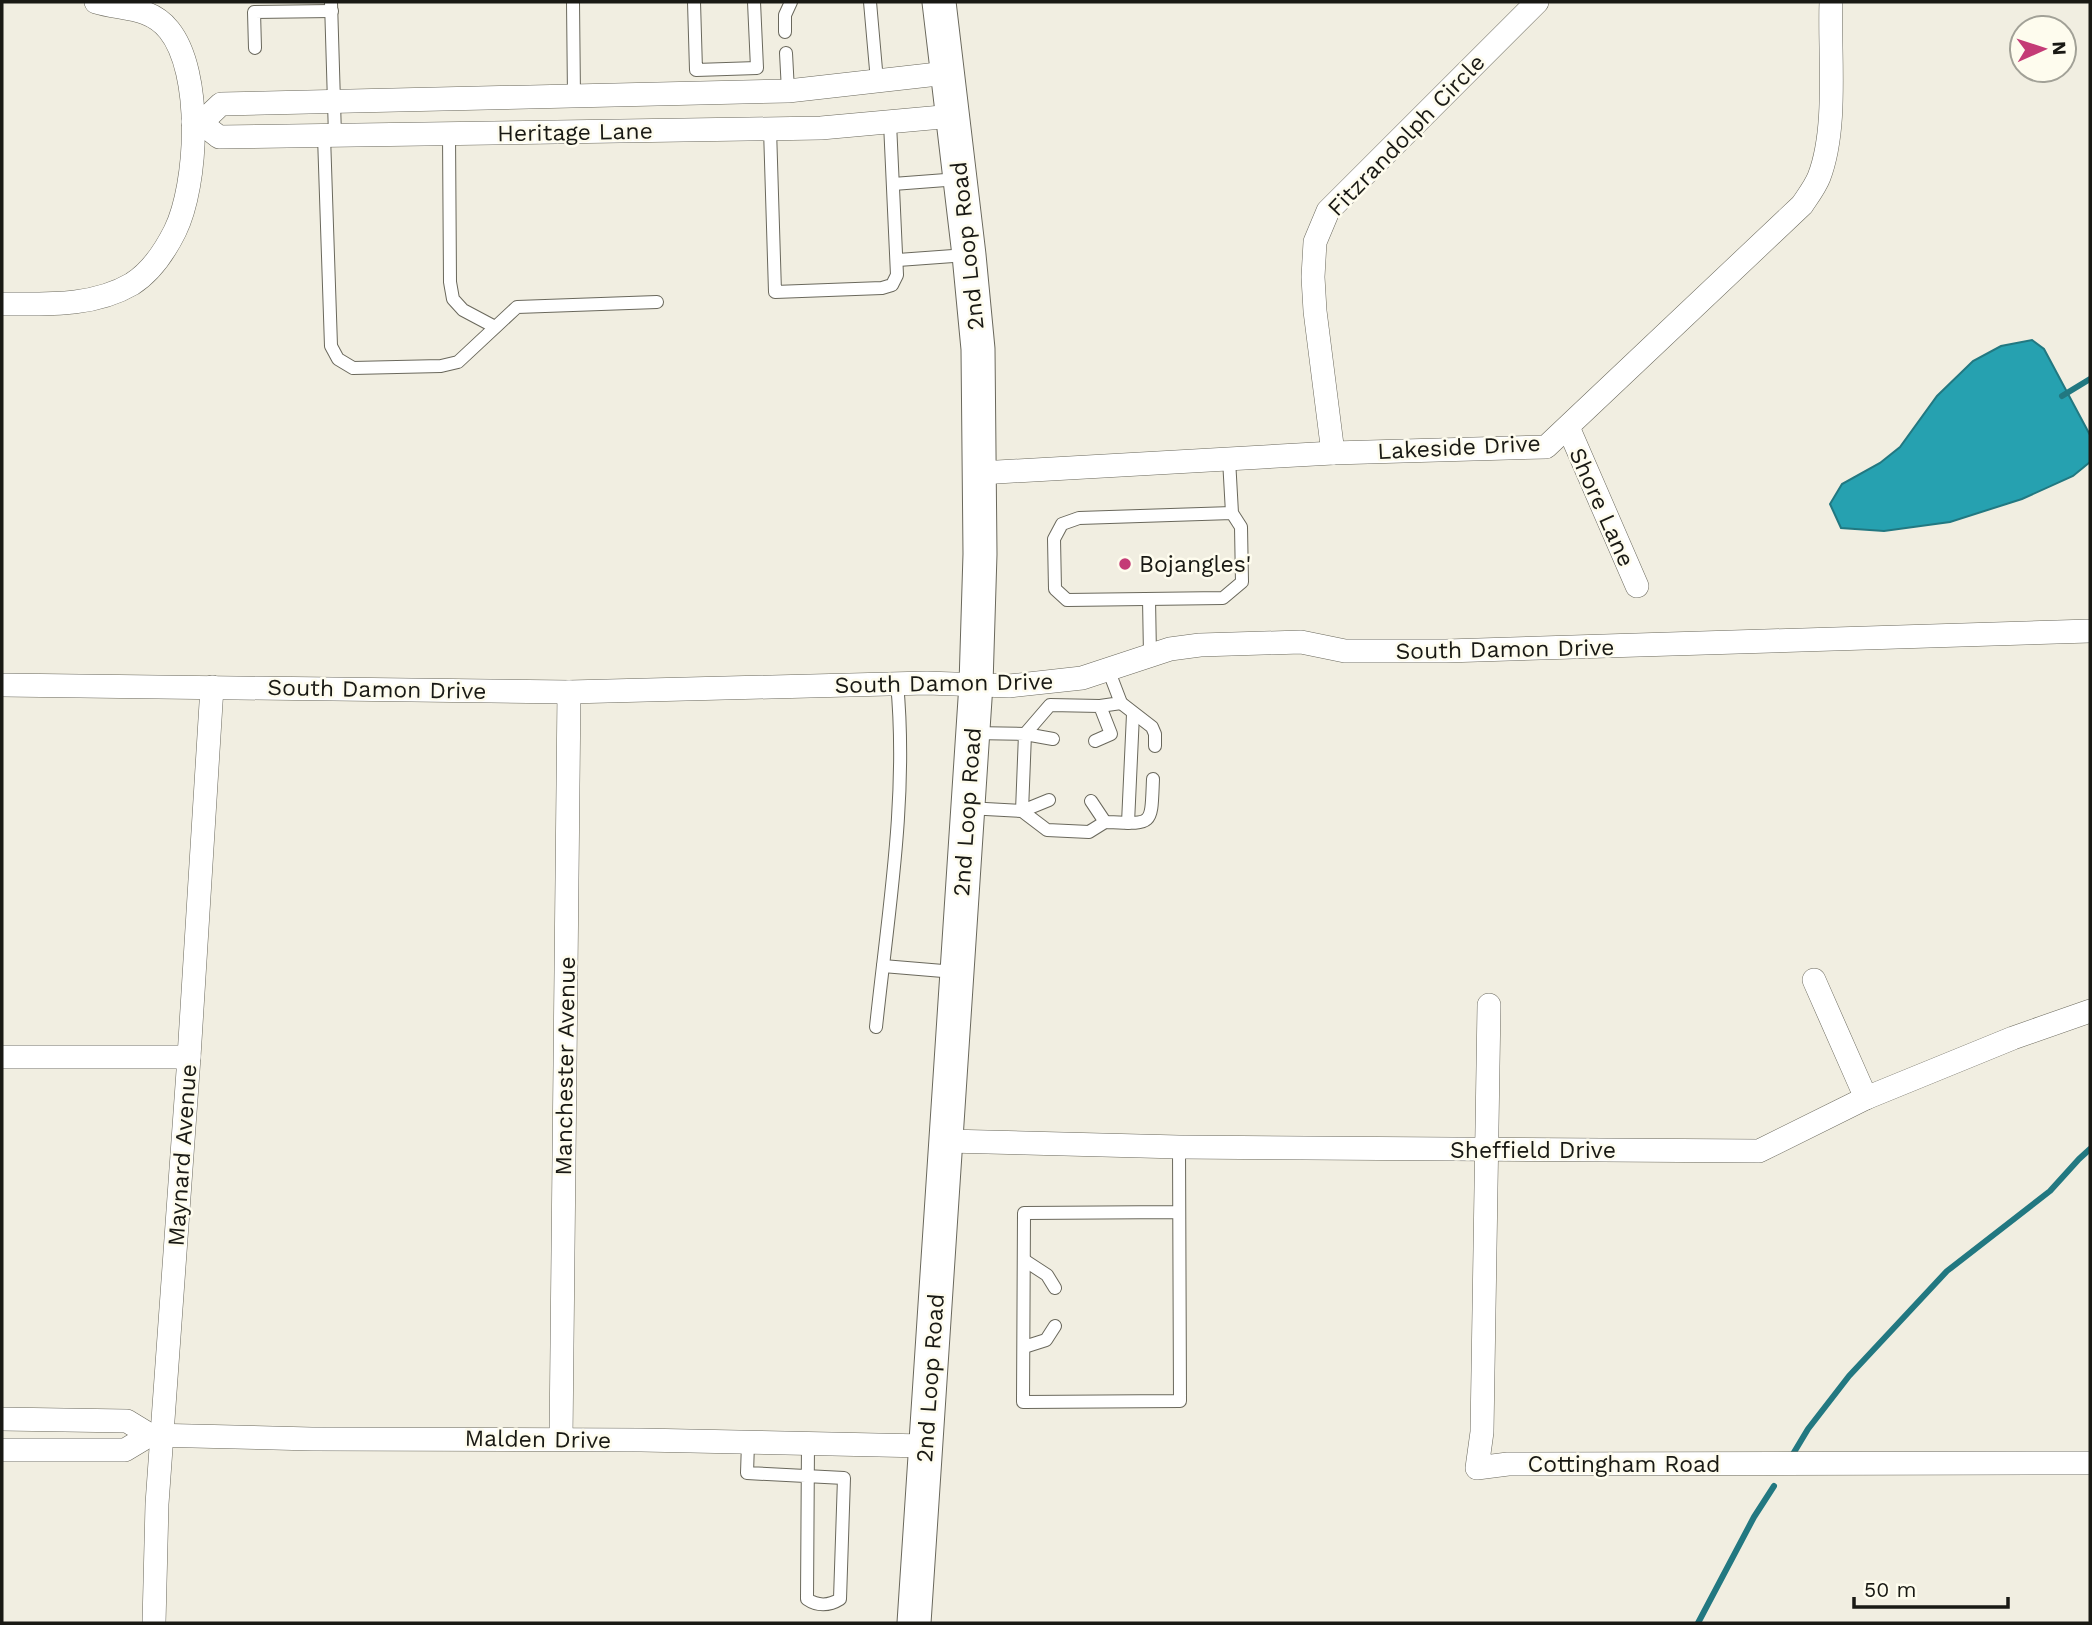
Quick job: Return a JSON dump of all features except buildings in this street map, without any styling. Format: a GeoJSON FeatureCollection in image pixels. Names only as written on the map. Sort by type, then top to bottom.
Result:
{"type":"FeatureCollection","features":[{"type":"Feature","properties":{"kind":"main road","name":"2nd Loop Road"},"geometry":{"type":"LineString","coordinates":[[914,1623],[976,684],[981,554],[978,349],[939,2]]}},
{"type":"Feature","properties":{"kind":"street"},"geometry":{"type":"LineString","coordinates":[[2,304],[77,302],[97,298],[130,285],[156,262],[175,230],[184,207],[197,122],[179,46],[169,29],[146,12],[96,2]]}},
{"type":"Feature","properties":{"kind":"street","name":"Fitzrandolph Circle"},"geometry":{"type":"LineString","coordinates":[[1332,453],[1313,277],[1315,243],[1328,211],[1537,2]]}},
{"type":"Feature","properties":{"kind":"street","name":"Lakeside Drive"},"geometry":{"type":"LineString","coordinates":[[980,473],[1332,453],[1546,447],[1802,205],[1819,177],[1826,147],[1830,115],[1831,2]]}},
{"type":"Feature","properties":{"kind":"street","name":"Heritage Lane"},"geometry":{"type":"LineString","coordinates":[[947,73],[788,91],[696,82],[574,96],[221,104],[197,122],[219,137],[821,128],[953,116]]}},
{"type":"Feature","properties":{"kind":"street","name":"Shore Lane"},"geometry":{"type":"LineString","coordinates":[[1567,427],[1637,586]]}},
{"type":"Feature","properties":{"kind":"street","name":"South Damon Drive"},"geometry":{"type":"LineString","coordinates":[[2,685],[569,692],[897,683],[1009,686],[1082,677],[1170,649],[1200,645],[1301,642],[1345,651],[1408,652],[2090,631]]}},
{"type":"Feature","properties":{"kind":"street","name":"Maynard Avenue"},"geometry":{"type":"LineString","coordinates":[[154,1623],[158,1504],[156,1435],[189,1058],[212,687]]}},
{"type":"Feature","properties":{"kind":"street","name":"Manchester Avenue"},"geometry":{"type":"LineString","coordinates":[[561,1439],[569,692]]}},
{"type":"Feature","properties":{"kind":"street"},"geometry":{"type":"LineString","coordinates":[[1814,980],[1866,1098]]}},
{"type":"Feature","properties":{"kind":"street"},"geometry":{"type":"LineString","coordinates":[[1486,1150],[1489,1005]]}},
{"type":"Feature","properties":{"kind":"street","name":"Sheffield Drive"},"geometry":{"type":"LineString","coordinates":[[947,1141],[1179,1147],[1759,1151],[1866,1098],[2013,1038],[2090,1011]]}},
{"type":"Feature","properties":{"kind":"street"},"geometry":{"type":"LineString","coordinates":[[2,1057],[189,1058]]}},
{"type":"Feature","properties":{"kind":"street","name":"Cottingham Road"},"geometry":{"type":"LineString","coordinates":[[1486,1150],[1482,1432],[1477,1468],[1508,1464],[2090,1463]]}},
{"type":"Feature","properties":{"kind":"street","name":"Malden Drive"},"geometry":{"type":"LineString","coordinates":[[2,1419],[127,1421],[156,1435],[925,1446]]}},
{"type":"Feature","properties":{"kind":"street","name":"Malden Drive"},"geometry":{"type":"LineString","coordinates":[[2,1450],[125,1450],[156,1435]]}},
{"type":"Feature","properties":{"kind":"lane"},"geometry":{"type":"LineString","coordinates":[[573,2],[574,96]]}},
{"type":"Feature","properties":{"kind":"lane"},"geometry":{"type":"LineString","coordinates":[[694,2],[696,82],[757,68],[754,2]]}},
{"type":"Feature","properties":{"kind":"lane"},"geometry":{"type":"LineString","coordinates":[[785,32],[785,15],[791,2]]}},
{"type":"Feature","properties":{"kind":"lane"},"geometry":{"type":"LineString","coordinates":[[870,2],[877,81]]}},
{"type":"Feature","properties":{"kind":"lane"},"geometry":{"type":"LineString","coordinates":[[255,48],[254,12],[332,6],[334,101],[330,136],[331,346],[338,359],[353,368],[441,366],[458,362],[517,307],[657,302]]}},
{"type":"Feature","properties":{"kind":"lane"},"geometry":{"type":"LineString","coordinates":[[786,53],[788,91]]}},
{"type":"Feature","properties":{"kind":"lane"},"geometry":{"type":"LineString","coordinates":[[770,129],[775,292],[882,288],[892,285],[897,275],[898,260],[890,123]]}},
{"type":"Feature","properties":{"kind":"lane"},"geometry":{"type":"LineString","coordinates":[[449,134],[450,282],[453,299],[463,310],[495,327]]}},
{"type":"Feature","properties":{"kind":"lane"},"geometry":{"type":"LineString","coordinates":[[893,184],[960,179]]}},
{"type":"Feature","properties":{"kind":"lane"},"geometry":{"type":"LineString","coordinates":[[898,260],[969,255]]}},
{"type":"Feature","properties":{"kind":"lane"},"geometry":{"type":"LineString","coordinates":[[1229,459],[1232,513],[1241,527],[1242,582],[1223,598],[1067,600],[1055,589],[1054,540],[1062,524],[1079,518],[1232,513]]}},
{"type":"Feature","properties":{"kind":"lane"},"geometry":{"type":"LineString","coordinates":[[1149,599],[1150,655]]}},
{"type":"Feature","properties":{"kind":"lane"},"geometry":{"type":"LineString","coordinates":[[1108,669],[1121,703],[1152,727],[1155,746]]}},
{"type":"Feature","properties":{"kind":"lane"},"geometry":{"type":"LineString","coordinates":[[876,1027],[897,829],[901,753],[897,683]]}},
{"type":"Feature","properties":{"kind":"lane"},"geometry":{"type":"LineString","coordinates":[[1022,810],[1025,734],[1050,705],[1100,706],[1121,703]]}},
{"type":"Feature","properties":{"kind":"lane"},"geometry":{"type":"LineString","coordinates":[[1100,706],[1111,734]]}},
{"type":"Feature","properties":{"kind":"lane"},"geometry":{"type":"LineString","coordinates":[[1128,823],[1133,714]]}},
{"type":"Feature","properties":{"kind":"lane"},"geometry":{"type":"LineString","coordinates":[[972,733],[1025,734],[1052,739]]}},
{"type":"Feature","properties":{"kind":"lane"},"geometry":{"type":"LineString","coordinates":[[1096,741],[1111,734],[1132,735]]}},
{"type":"Feature","properties":{"kind":"lane"},"geometry":{"type":"LineString","coordinates":[[1022,810],[1047,830],[1089,832],[1105,822],[1138,823],[1152,815],[1153,779]]}},
{"type":"Feature","properties":{"kind":"lane"},"geometry":{"type":"LineString","coordinates":[[967,808],[1022,810],[1049,800]]}},
{"type":"Feature","properties":{"kind":"lane"},"geometry":{"type":"LineString","coordinates":[[1091,802],[1105,822]]}},
{"type":"Feature","properties":{"kind":"lane"},"geometry":{"type":"LineString","coordinates":[[883,966],[956,972]]}},
{"type":"Feature","properties":{"kind":"lane"},"geometry":{"type":"LineString","coordinates":[[1179,1147],[1180,1401],[1023,1402],[1024,1213],[1179,1212]]}},
{"type":"Feature","properties":{"kind":"lane"},"geometry":{"type":"LineString","coordinates":[[1024,1260],[1047,1275],[1055,1288]]}},
{"type":"Feature","properties":{"kind":"lane"},"geometry":{"type":"LineString","coordinates":[[1024,1347],[1046,1340],[1055,1326]]}},
{"type":"Feature","properties":{"kind":"lane"},"geometry":{"type":"LineString","coordinates":[[748,1443],[747,1473],[808,1475],[844,1478],[840,1599],[833,1604],[815,1604],[807,1599],[808,1475],[808,1443]]}},
{"type":"Feature","properties":{"kind":"water"},"geometry":{"type":"Polygon","coordinates":[[[2032,340],[2044,349],[2090,435],[2090,462],[2073,476],[2022,499],[1950,522],[1884,531],[1841,528],[1830,504],[1842,484],[1880,463],[1900,447],[1937,396],[1973,361],[2001,346],[2032,340]]]}},
{"type":"Feature","properties":{"kind":"waterway"},"geometry":{"type":"LineString","coordinates":[[2062,396],[2090,379]]}},
{"type":"Feature","properties":{"kind":"waterway"},"geometry":{"type":"LineString","coordinates":[[1793,1454],[1808,1429],[1849,1376],[1947,1271],[2050,1191],[2090,1149]]}},
{"type":"Feature","properties":{"kind":"waterway"},"geometry":{"type":"LineString","coordinates":[[1698,1623],[1754,1517],[1774,1486]]}},
{"type":"Feature","properties":{"kind":"place","name":"Bojangles'"},"geometry":{"type":"Point","coordinates":[1125,564]}}]}
